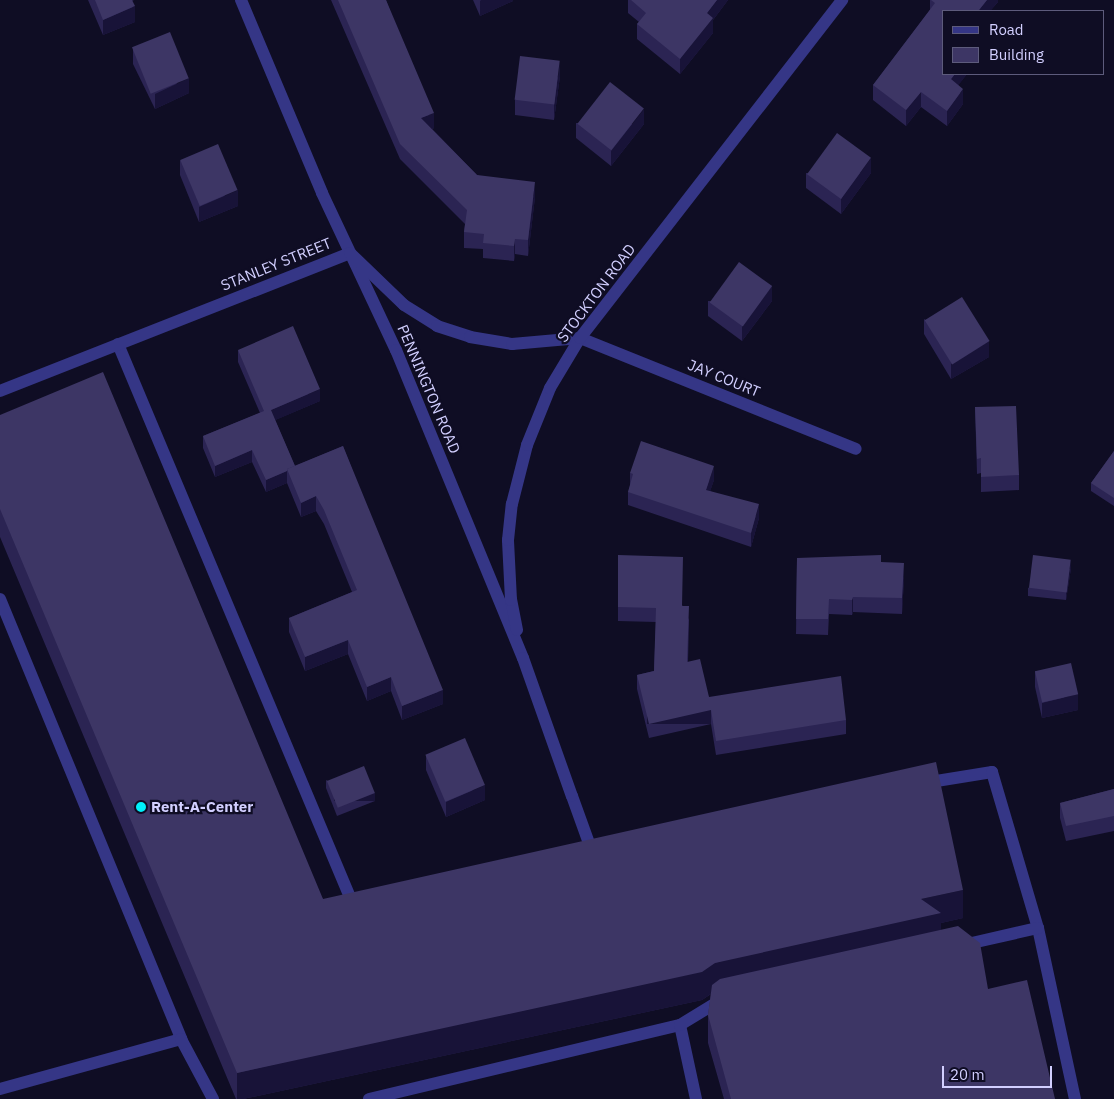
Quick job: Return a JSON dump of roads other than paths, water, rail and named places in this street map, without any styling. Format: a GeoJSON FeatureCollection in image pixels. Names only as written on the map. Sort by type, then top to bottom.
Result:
{"type":"FeatureCollection","features":[{"type":"Feature","properties":{"kind":"street","name":"PENNINGTON ROAD"},"geometry":{"type":"LineString","coordinates":[[241,0],[350,252],[396,350],[523,658],[572,796],[595,845],[572,850]]}},
{"type":"Feature","properties":{"kind":"street","name":"STOCKTON ROAD"},"geometry":{"type":"LineString","coordinates":[[523,658],[512,600],[508,540],[512,504],[527,445],[550,388],[580,338],[842,0]]}},
{"type":"Feature","properties":{"kind":"street","name":"STANLEY STREET"},"geometry":{"type":"LineString","coordinates":[[0,390],[350,252],[404,305],[445,328],[470,337],[512,344],[580,338]]}},
{"type":"Feature","properties":{"kind":"street","name":"JAY COURT"},"geometry":{"type":"LineString","coordinates":[[580,338],[856,449]]}},
{"type":"Feature","properties":{"kind":"street"},"geometry":{"type":"LineString","coordinates":[[118,344],[352,902],[371,898]]}},
{"type":"Feature","properties":{"kind":"street"},"geometry":{"type":"LineString","coordinates":[[0,599],[181,1039],[213,1099]]}},
{"type":"Feature","properties":{"kind":"street"},"geometry":{"type":"LineString","coordinates":[[915,784],[992,772],[1038,928],[1076,1099]]}},
{"type":"Feature","properties":{"kind":"street"},"geometry":{"type":"LineString","coordinates":[[950,948],[1038,928]]}},
{"type":"Feature","properties":{"kind":"street"},"geometry":{"type":"LineString","coordinates":[[369,1099],[680,1025],[717,1000],[737,995]]}},
{"type":"Feature","properties":{"kind":"street"},"geometry":{"type":"LineString","coordinates":[[680,1025],[696,1099]]}},
{"type":"Feature","properties":{"kind":"street"},"geometry":{"type":"LineString","coordinates":[[0,1089],[181,1039]]}},
{"type":"Feature","properties":{"kind":"place","name":"Rent-A-Center"},"geometry":{"type":"Point","coordinates":[141,807]}}]}
